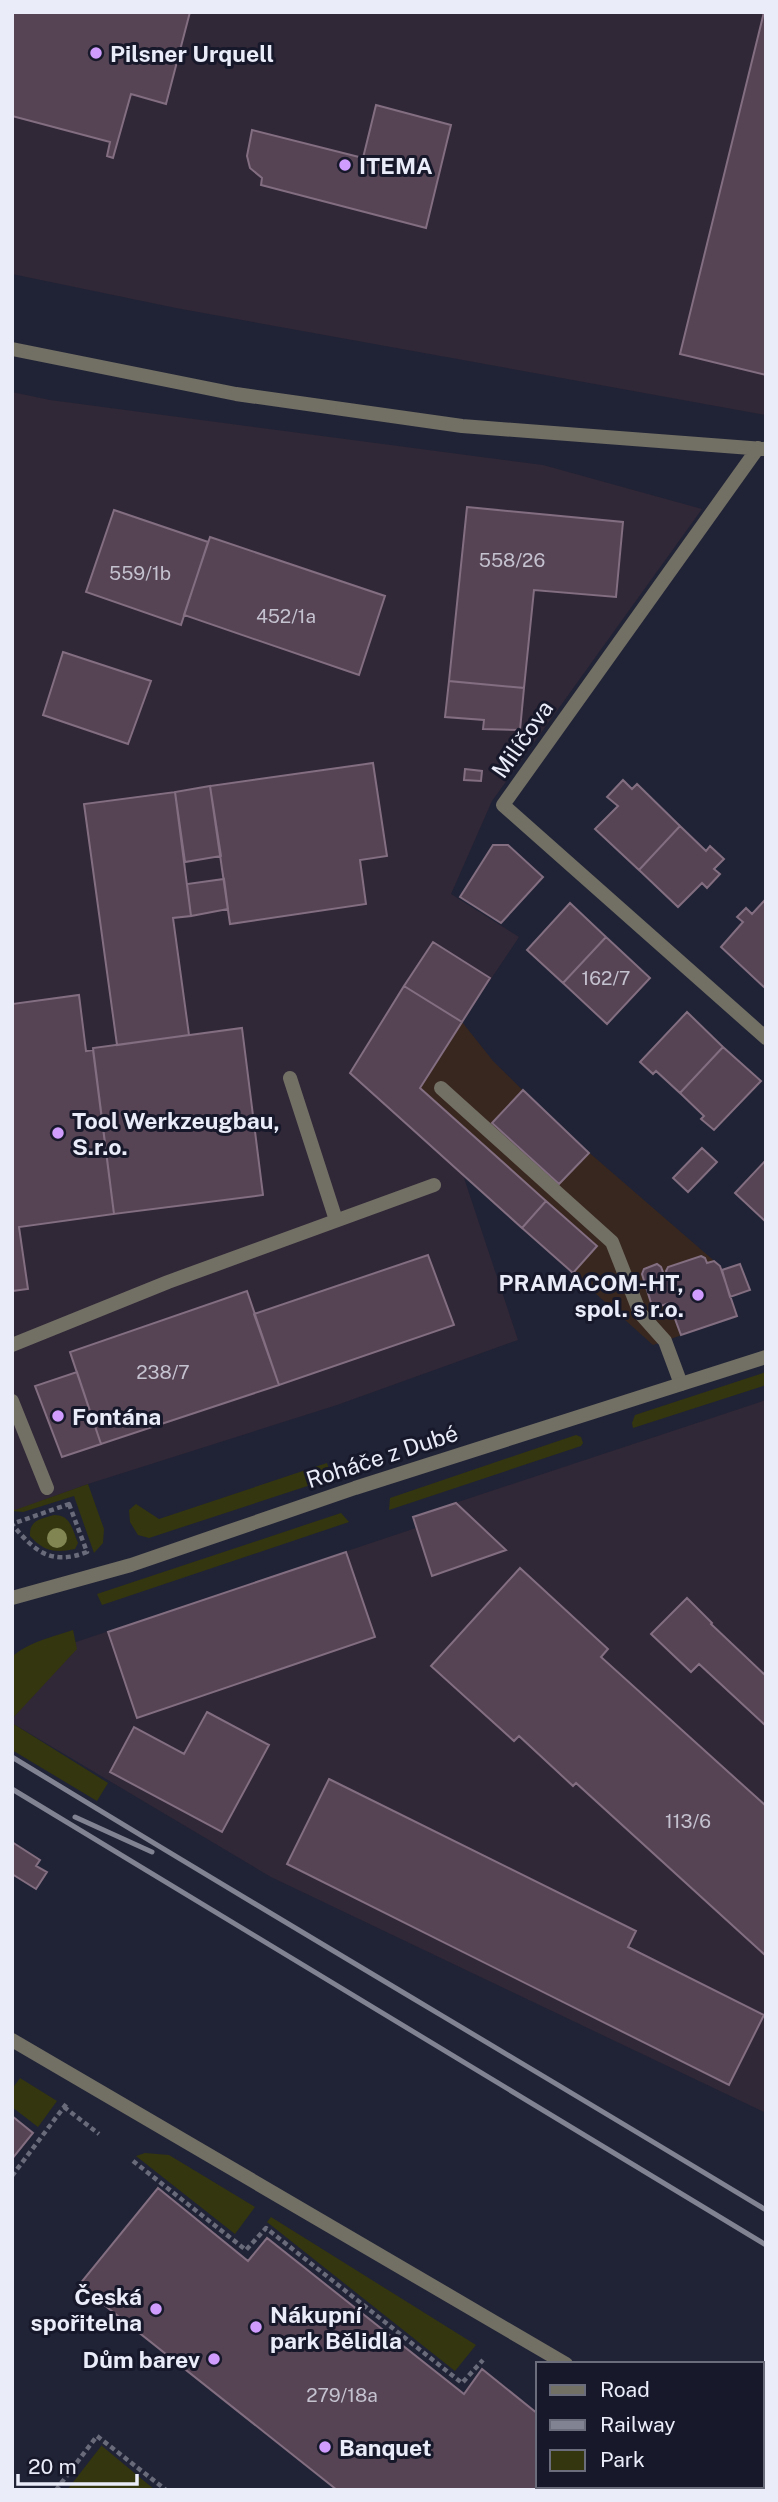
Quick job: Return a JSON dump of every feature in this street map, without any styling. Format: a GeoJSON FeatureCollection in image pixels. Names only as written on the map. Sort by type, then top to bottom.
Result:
{"type":"FeatureCollection","features":[{"type":"Feature","properties":{"kind":"street"},"geometry":{"type":"LineString","coordinates":[[12,349],[236,394],[462,426],[762,448]]}},
{"type":"Feature","properties":{"kind":"street","name":"Milíčova"},"geometry":{"type":"LineString","coordinates":[[762,448],[503,805],[766,1038]]}},
{"type":"Feature","properties":{"kind":"street"},"geometry":{"type":"LineString","coordinates":[[290,1078],[336,1220]]}},
{"type":"Feature","properties":{"kind":"street"},"geometry":{"type":"LineString","coordinates":[[441,1088],[612,1242],[640,1313],[665,1341],[681,1384]]}},
{"type":"Feature","properties":{"kind":"street"},"geometry":{"type":"LineString","coordinates":[[12,1345],[168,1282],[433,1185]]}},
{"type":"Feature","properties":{"kind":"street","name":"Roháče z Dubé"},"geometry":{"type":"LineString","coordinates":[[12,1598],[131,1564],[355,1488],[766,1357]]}},
{"type":"Feature","properties":{"kind":"street"},"geometry":{"type":"LineString","coordinates":[[12,1401],[47,1488]]}},
{"type":"Feature","properties":{"kind":"street"},"geometry":{"type":"LineString","coordinates":[[12,2040],[563,2362]]}},
{"type":"Feature","properties":{"kind":"path"},"geometry":{"type":"LineString","coordinates":[[69,1504],[87,1552],[69,1557],[46,1555],[32,1547],[12,1524],[69,1504]]}},
{"type":"Feature","properties":{"kind":"path"},"geometry":{"type":"LineString","coordinates":[[12,2176],[70,2099]]}},
{"type":"Feature","properties":{"kind":"path"},"geometry":{"type":"LineString","coordinates":[[64,2107],[99,2134]]}},
{"type":"Feature","properties":{"kind":"path"},"geometry":{"type":"LineString","coordinates":[[133,2161],[246,2250],[266,2228],[462,2383],[482,2360]]}},
{"type":"Feature","properties":{"kind":"path"},"geometry":{"type":"LineString","coordinates":[[56,2490],[97,2437],[166,2490]]}},
{"type":"Feature","properties":{"kind":"shaded area"},"geometry":{"type":"Polygon","coordinates":[[[12,12],[766,12],[766,415],[176,308],[12,274],[12,12]]]}},
{"type":"Feature","properties":{"kind":"shaded area"},"geometry":{"type":"Polygon","coordinates":[[[12,392],[50,400],[543,465],[702,509],[492,801],[451,894],[519,937],[462,1022],[404,987],[350,1073],[463,1175],[518,1340],[337,1405],[88,1484],[14,1511],[12,1506],[12,392]]]}},
{"type":"Feature","properties":{"kind":"shaded area"},"geometry":{"type":"Polygon","coordinates":[[[404,986],[462,1022],[493,1061],[563,1130],[720,1266],[737,1316],[653,1345],[350,1073],[404,986]]]}},
{"type":"Feature","properties":{"kind":"shaded area"},"geometry":{"type":"Polygon","coordinates":[[[766,1400],[766,2113],[271,1877],[12,1723],[12,1719],[76,1642],[416,1528],[413,1517],[766,1400]]]}},
{"type":"Feature","properties":{"kind":"green space"},"geometry":{"type":"Polygon","coordinates":[[[766,1372],[766,1385],[633,1428],[635,1415],[766,1372]]]}},
{"type":"Feature","properties":{"kind":"green space"},"geometry":{"type":"Polygon","coordinates":[[[576,1435],[581,1437],[581,1446],[389,1510],[390,1498],[576,1435]]]}},
{"type":"Feature","properties":{"kind":"green space"},"geometry":{"type":"Polygon","coordinates":[[[327,1463],[332,1478],[149,1538],[138,1535],[130,1522],[129,1510],[136,1504],[159,1519],[327,1463]]]}},
{"type":"Feature","properties":{"kind":"green space"},"geometry":{"type":"Polygon","coordinates":[[[88,1484],[104,1529],[103,1543],[94,1553],[74,1496],[23,1512],[12,1511],[12,1506],[15,1510],[88,1484]]]}},
{"type":"Feature","properties":{"kind":"green space"},"geometry":{"type":"Polygon","coordinates":[[[341,1513],[349,1522],[102,1605],[97,1594],[341,1513]]]}},
{"type":"Feature","properties":{"kind":"green space"},"geometry":{"type":"Polygon","coordinates":[[[54,1515],[64,1517],[70,1524],[78,1543],[75,1549],[51,1550],[30,1536],[34,1523],[54,1515]]]}},
{"type":"Feature","properties":{"kind":"green space"},"geometry":{"type":"Polygon","coordinates":[[[73,1630],[77,1649],[12,1719],[12,1657],[33,1644],[73,1630]]]}},
{"type":"Feature","properties":{"kind":"green space"},"geometry":{"type":"Polygon","coordinates":[[[12,1723],[108,1783],[97,1801],[12,1750],[12,1723]]]}},
{"type":"Feature","properties":{"kind":"green space"},"geometry":{"type":"Polygon","coordinates":[[[20,2078],[57,2101],[38,2127],[12,2107],[12,2089],[20,2078]]]}},
{"type":"Feature","properties":{"kind":"green space"},"geometry":{"type":"Polygon","coordinates":[[[145,2153],[169,2155],[255,2207],[235,2234],[136,2156],[145,2153]]]}},
{"type":"Feature","properties":{"kind":"green space"},"geometry":{"type":"Polygon","coordinates":[[[271,2217],[476,2345],[455,2371],[267,2222],[271,2217]]]}},
{"type":"Feature","properties":{"kind":"green space"},"geometry":{"type":"Polygon","coordinates":[[[102,2446],[155,2490],[67,2490],[102,2446]]]}},
{"type":"Feature","properties":{"kind":"building","name":"Pilsner Urquell"},"geometry":{"type":"Polygon","coordinates":[[[12,12],[190,12],[166,104],[131,94],[113,158],[107,156],[110,142],[12,116],[12,12]]]}},
{"type":"Feature","properties":{"kind":"building"},"geometry":{"type":"Polygon","coordinates":[[[766,12],[766,375],[680,354],[766,12]]]}},
{"type":"Feature","properties":{"kind":"building","name":"ITEMA"},"geometry":{"type":"Polygon","coordinates":[[[376,105],[451,125],[426,228],[261,185],[262,178],[250,168],[247,156],[252,130],[363,158],[376,105]]]}},
{"type":"Feature","properties":{"kind":"building"},"geometry":{"type":"Polygon","coordinates":[[[467,507],[623,522],[616,597],[534,590],[524,688],[449,681],[467,507]]]}},
{"type":"Feature","properties":{"kind":"building"},"geometry":{"type":"Polygon","coordinates":[[[114,510],[208,542],[181,625],[86,592],[114,510]]]}},
{"type":"Feature","properties":{"kind":"building"},"geometry":{"type":"Polygon","coordinates":[[[210,537],[385,596],[359,675],[184,615],[210,537]]]}},
{"type":"Feature","properties":{"kind":"building"},"geometry":{"type":"Polygon","coordinates":[[[63,652],[151,681],[128,744],[43,715],[63,652]]]}},
{"type":"Feature","properties":{"kind":"building"},"geometry":{"type":"Polygon","coordinates":[[[449,681],[524,688],[520,730],[483,729],[484,720],[445,717],[449,681]]]}},
{"type":"Feature","properties":{"kind":"building"},"geometry":{"type":"Polygon","coordinates":[[[373,763],[387,856],[360,860],[366,904],[230,924],[210,786],[373,763]]]}},
{"type":"Feature","properties":{"kind":"building"},"geometry":{"type":"Polygon","coordinates":[[[465,769],[482,771],[481,781],[464,780],[465,769]]]}},
{"type":"Feature","properties":{"kind":"building"},"geometry":{"type":"Polygon","coordinates":[[[623,780],[632,789],[637,784],[680,826],[639,870],[595,829],[618,806],[607,797],[623,780]]]}},
{"type":"Feature","properties":{"kind":"building"},"geometry":{"type":"Polygon","coordinates":[[[210,786],[221,856],[185,862],[175,792],[210,786]]]}},
{"type":"Feature","properties":{"kind":"building"},"geometry":{"type":"Polygon","coordinates":[[[175,792],[191,916],[173,918],[189,1035],[117,1045],[84,804],[175,792]]]}},
{"type":"Feature","properties":{"kind":"building"},"geometry":{"type":"Polygon","coordinates":[[[680,826],[706,851],[710,846],[724,859],[714,869],[720,874],[707,888],[702,883],[678,907],[639,870],[680,826]]]}},
{"type":"Feature","properties":{"kind":"building"},"geometry":{"type":"Polygon","coordinates":[[[493,845],[508,845],[543,877],[501,923],[460,897],[493,845]]]}},
{"type":"Feature","properties":{"kind":"building"},"geometry":{"type":"Polygon","coordinates":[[[224,879],[228,909],[191,916],[187,884],[224,879]]]}},
{"type":"Feature","properties":{"kind":"building"},"geometry":{"type":"Polygon","coordinates":[[[764,901],[765,988],[721,947],[743,922],[737,917],[746,908],[752,914],[764,901]]]}},
{"type":"Feature","properties":{"kind":"building"},"geometry":{"type":"Polygon","coordinates":[[[570,903],[606,937],[563,983],[527,950],[570,903]]]}},
{"type":"Feature","properties":{"kind":"building"},"geometry":{"type":"Polygon","coordinates":[[[606,937],[650,978],[607,1024],[563,983],[606,937]]]}},
{"type":"Feature","properties":{"kind":"building"},"geometry":{"type":"Polygon","coordinates":[[[433,942],[490,978],[462,1022],[404,986],[433,942]]]}},
{"type":"Feature","properties":{"kind":"building"},"geometry":{"type":"Polygon","coordinates":[[[404,986],[462,1022],[420,1088],[546,1201],[522,1228],[350,1073],[404,986]]]}},
{"type":"Feature","properties":{"kind":"building","name":"Tool Werkzeugbau, S.r.o."},"geometry":{"type":"Polygon","coordinates":[[[79,995],[86,1051],[93,1050],[114,1214],[19,1227],[28,1289],[12,1291],[12,1004],[79,995]]]}},
{"type":"Feature","properties":{"kind":"building"},"geometry":{"type":"Polygon","coordinates":[[[687,1012],[723,1047],[680,1093],[656,1071],[653,1074],[640,1062],[687,1012]]]}},
{"type":"Feature","properties":{"kind":"building"},"geometry":{"type":"Polygon","coordinates":[[[242,1028],[263,1195],[114,1214],[93,1048],[242,1028]]]}},
{"type":"Feature","properties":{"kind":"building"},"geometry":{"type":"Polygon","coordinates":[[[723,1047],[761,1081],[714,1130],[701,1119],[704,1116],[680,1093],[723,1047]]]}},
{"type":"Feature","properties":{"kind":"building"},"geometry":{"type":"Polygon","coordinates":[[[523,1090],[589,1153],[559,1184],[492,1123],[523,1090]]]}},
{"type":"Feature","properties":{"kind":"building"},"geometry":{"type":"Polygon","coordinates":[[[702,1148],[717,1162],[688,1192],[673,1178],[702,1148]]]}},
{"type":"Feature","properties":{"kind":"building"},"geometry":{"type":"Polygon","coordinates":[[[766,1160],[766,1222],[735,1193],[766,1160]]]}},
{"type":"Feature","properties":{"kind":"building"},"geometry":{"type":"Polygon","coordinates":[[[546,1201],[597,1246],[573,1273],[522,1228],[546,1201]]]}},
{"type":"Feature","properties":{"kind":"building"},"geometry":{"type":"Polygon","coordinates":[[[428,1255],[454,1325],[279,1385],[254,1314],[428,1255]]]}},
{"type":"Feature","properties":{"kind":"building"},"geometry":{"type":"Polygon","coordinates":[[[701,1256],[707,1263],[714,1261],[720,1266],[737,1316],[681,1335],[669,1303],[655,1308],[652,1306],[642,1274],[644,1269],[657,1264],[665,1277],[668,1276],[668,1267],[701,1256]]]}},
{"type":"Feature","properties":{"kind":"building"},"geometry":{"type":"Polygon","coordinates":[[[740,1264],[750,1290],[730,1297],[722,1270],[740,1264]]]}},
{"type":"Feature","properties":{"kind":"building"},"geometry":{"type":"Polygon","coordinates":[[[247,1291],[279,1385],[101,1444],[70,1352],[247,1291]]]}},
{"type":"Feature","properties":{"kind":"building"},"geometry":{"type":"Polygon","coordinates":[[[77,1372],[101,1444],[62,1457],[35,1386],[77,1372]]]}},
{"type":"Feature","properties":{"kind":"building"},"geometry":{"type":"Polygon","coordinates":[[[456,1503],[506,1550],[432,1576],[413,1517],[456,1503]]]}},
{"type":"Feature","properties":{"kind":"building"},"geometry":{"type":"Polygon","coordinates":[[[346,1552],[375,1637],[137,1718],[108,1632],[346,1552]]]}},
{"type":"Feature","properties":{"kind":"building"},"geometry":{"type":"Polygon","coordinates":[[[520,1568],[608,1649],[601,1657],[766,1806],[766,1956],[576,1783],[573,1786],[519,1736],[514,1741],[431,1666],[520,1568]]]}},
{"type":"Feature","properties":{"kind":"building"},"geometry":{"type":"Polygon","coordinates":[[[687,1598],[766,1676],[766,1726],[699,1664],[691,1672],[651,1634],[687,1598]]]}},
{"type":"Feature","properties":{"kind":"building"},"geometry":{"type":"Polygon","coordinates":[[[207,1712],[269,1745],[222,1832],[110,1772],[134,1727],[184,1754],[207,1712]]]}},
{"type":"Feature","properties":{"kind":"building"},"geometry":{"type":"Polygon","coordinates":[[[329,1779],[636,1931],[628,1947],[764,2015],[729,2085],[287,1864],[329,1779]]]}},
{"type":"Feature","properties":{"kind":"building"},"geometry":{"type":"Polygon","coordinates":[[[12,1842],[40,1860],[36,1866],[47,1872],[36,1889],[12,1874],[12,1842]]]}},
{"type":"Feature","properties":{"kind":"building"},"geometry":{"type":"Polygon","coordinates":[[[12,2116],[33,2133],[12,2159],[12,2116]]]}},
{"type":"Feature","properties":{"kind":"building","name":"Nákupní park Bělidla"},"geometry":{"type":"Polygon","coordinates":[[[158,2188],[248,2261],[267,2238],[464,2394],[482,2369],[536,2412],[536,2488],[634,2490],[337,2490],[79,2285],[158,2188]]]}},
{"type":"Feature","properties":{"kind":"railway"},"geometry":{"type":"LineString","coordinates":[[12,1757],[766,2210]]}},
{"type":"Feature","properties":{"kind":"railway"},"geometry":{"type":"LineString","coordinates":[[12,1789],[766,2245]]}},
{"type":"Feature","properties":{"kind":"railway"},"geometry":{"type":"LineString","coordinates":[[75,1817],[152,1852]]}},
{"type":"Feature","properties":{"kind":"place","name":"Pilsner Urquell"},"geometry":{"type":"Point","coordinates":[96,53]}},
{"type":"Feature","properties":{"kind":"place","name":"ITEMA"},"geometry":{"type":"Point","coordinates":[345,165]}},
{"type":"Feature","properties":{"kind":"place","name":"Tool Werkzeugbau, S.r.o."},"geometry":{"type":"Point","coordinates":[58,1133]}},
{"type":"Feature","properties":{"kind":"place","name":"PRAMACOM-HT, spol. s r.o."},"geometry":{"type":"Point","coordinates":[698,1295]}},
{"type":"Feature","properties":{"kind":"place","name":"Fontána"},"geometry":{"type":"Point","coordinates":[58,1416]}},
{"type":"Feature","properties":{"kind":"place","name":"Česká spořitelna"},"geometry":{"type":"Point","coordinates":[156,2309]}},
{"type":"Feature","properties":{"kind":"place","name":"Nákupní park Bělidla"},"geometry":{"type":"Point","coordinates":[256,2327]}},
{"type":"Feature","properties":{"kind":"place","name":"Dům barev"},"geometry":{"type":"Point","coordinates":[214,2359]}},
{"type":"Feature","properties":{"kind":"place","name":"Banquet"},"geometry":{"type":"Point","coordinates":[325,2447]}}]}
